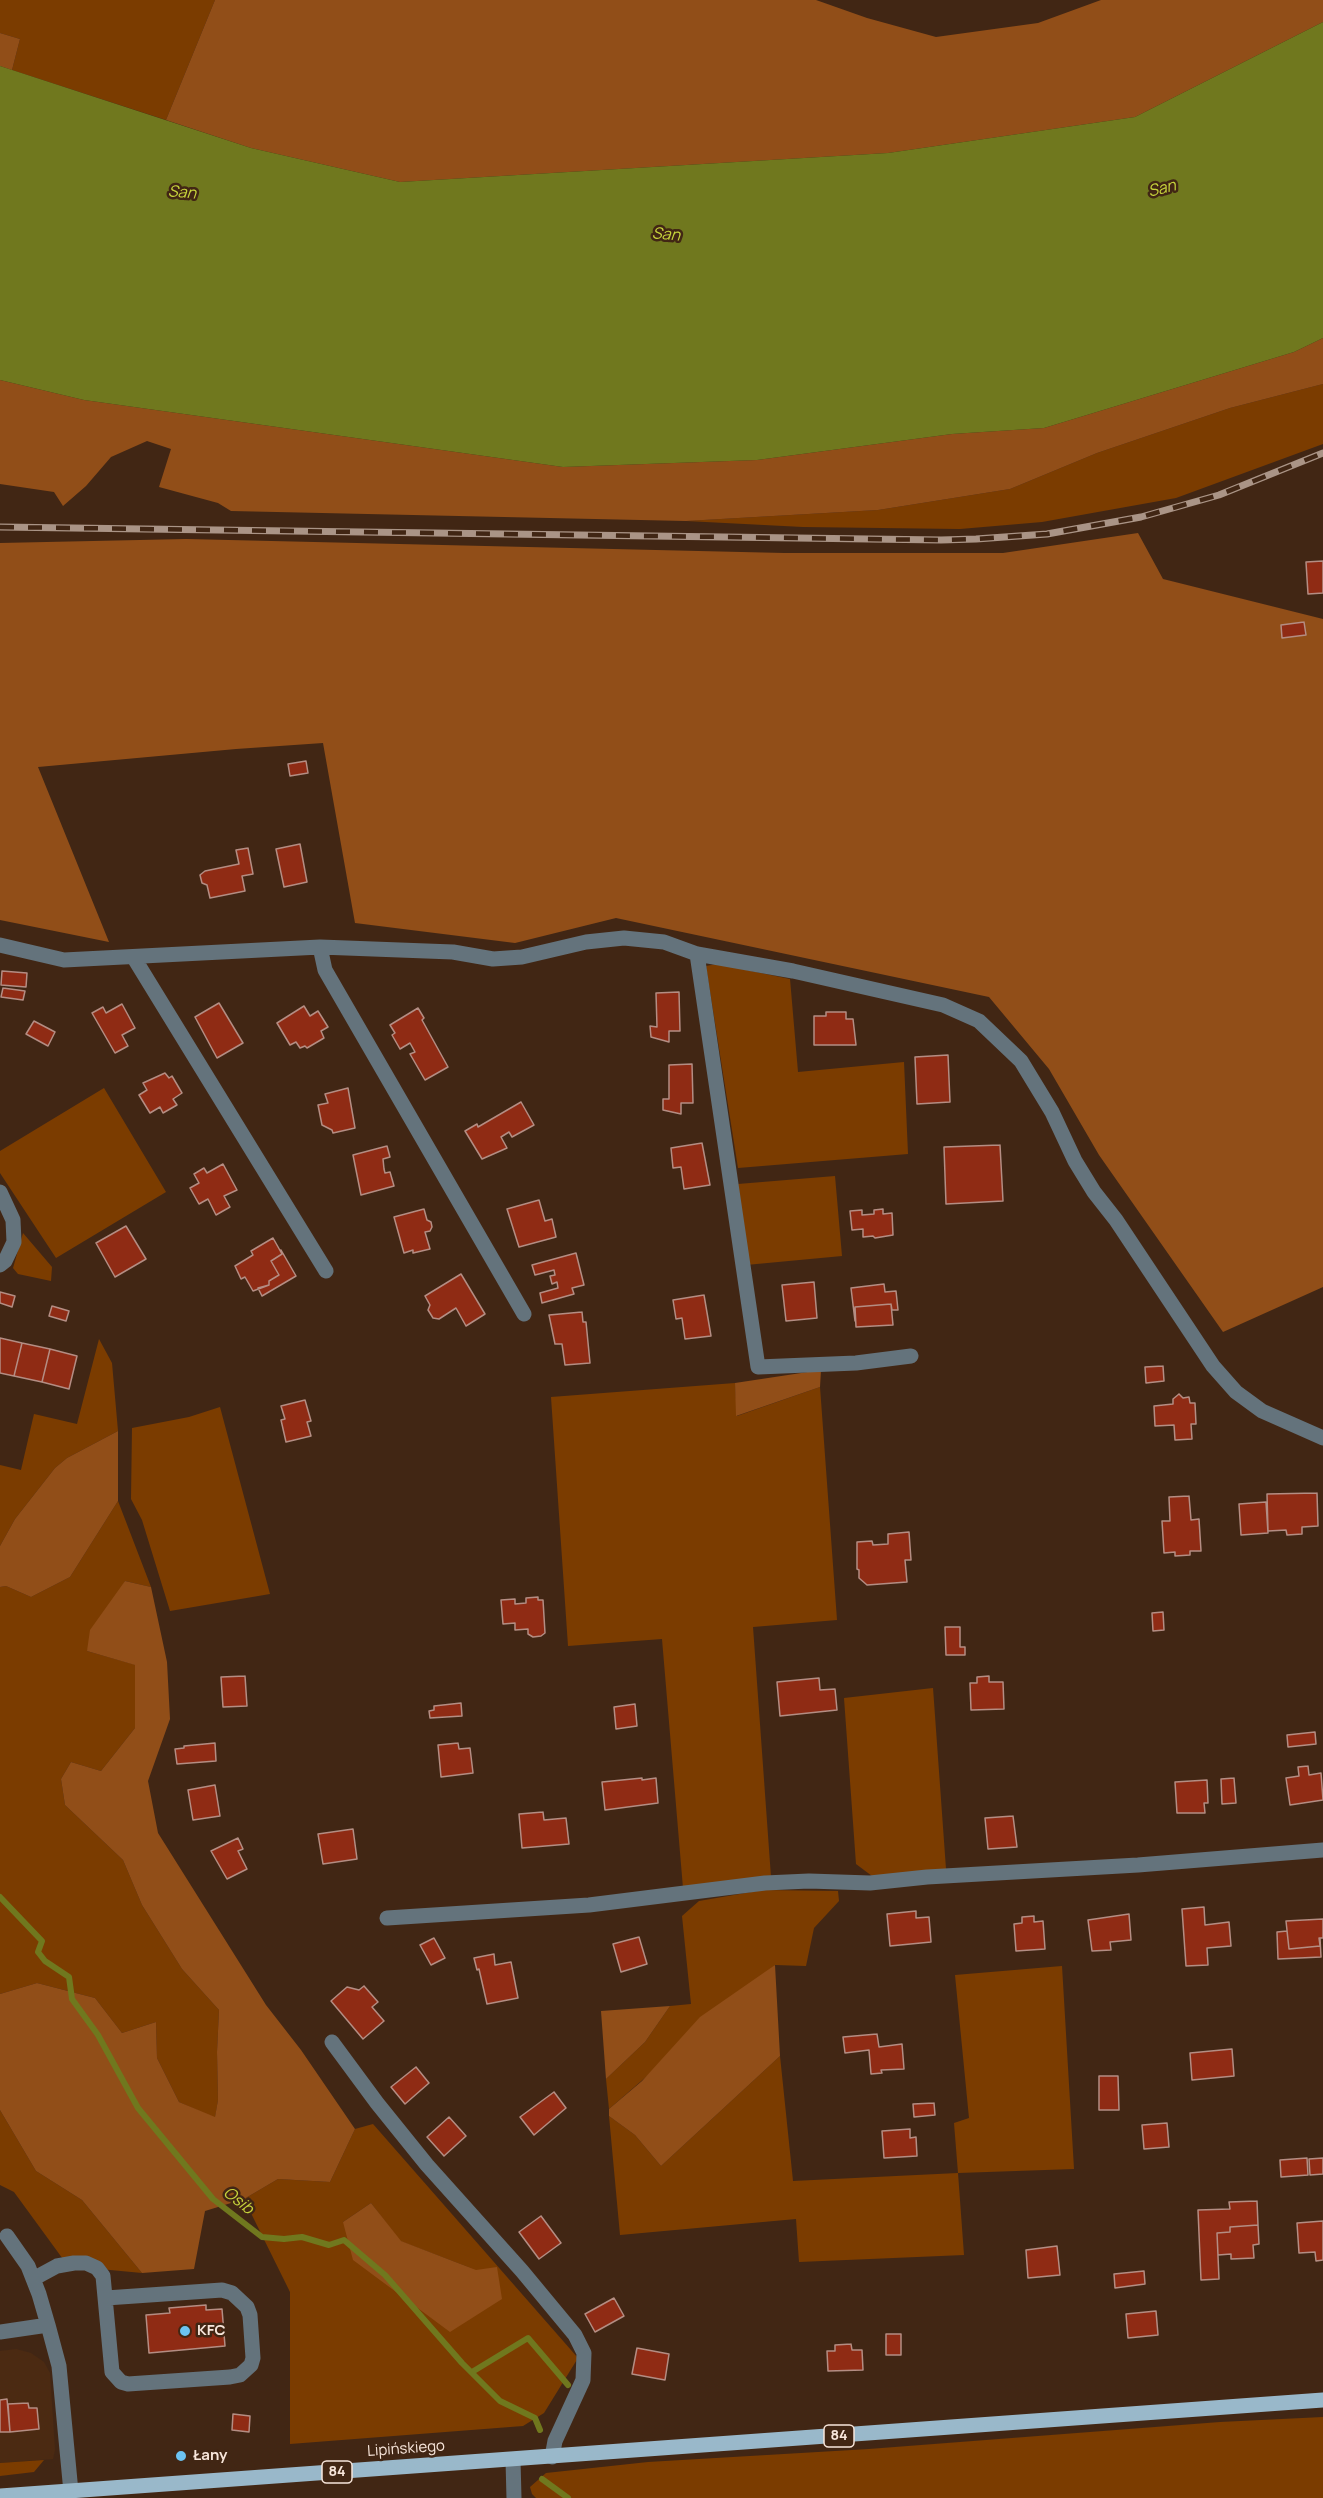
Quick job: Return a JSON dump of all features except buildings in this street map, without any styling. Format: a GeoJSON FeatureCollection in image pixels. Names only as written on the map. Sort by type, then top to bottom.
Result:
{"type":"FeatureCollection","features":[{"type":"Feature","properties":{"kind":"main road","name":"Lipińskiego"},"geometry":{"type":"LineString","coordinates":[[0,2496],[1323,2400]]}},
{"type":"Feature","properties":{"kind":"street"},"geometry":{"type":"LineString","coordinates":[[0,945],[64,960],[320,947],[453,952],[493,959],[522,957],[586,942],[624,938],[664,942],[697,954],[793,970],[918,997],[943,1005],[979,1022],[1021,1061],[1052,1112],[1075,1161],[1094,1192],[1214,1366],[1236,1392],[1262,1411],[1323,1438]]}},
{"type":"Feature","properties":{"kind":"street"},"geometry":{"type":"LineString","coordinates":[[320,947],[326,970],[524,1314]]}},
{"type":"Feature","properties":{"kind":"street"},"geometry":{"type":"LineString","coordinates":[[697,954],[758,1367],[856,1363],[911,1356]]}},
{"type":"Feature","properties":{"kind":"street"},"geometry":{"type":"LineString","coordinates":[[134,958],[326,1271]]}},
{"type":"Feature","properties":{"kind":"street"},"geometry":{"type":"LineString","coordinates":[[0,1192],[13,1220],[14,1242],[5,1261],[0,1265]]}},
{"type":"Feature","properties":{"kind":"street"},"geometry":{"type":"LineString","coordinates":[[387,1918],[590,1905],[765,1883],[809,1881],[870,1884],[927,1877],[1138,1865],[1323,1850]]}},
{"type":"Feature","properties":{"kind":"street"},"geometry":{"type":"LineString","coordinates":[[332,2042],[413,2147],[522,2271],[574,2335],[584,2353],[583,2380],[555,2441],[552,2457]]}},
{"type":"Feature","properties":{"kind":"street"},"geometry":{"type":"LineString","coordinates":[[6,2236],[28,2266],[60,2366],[71,2492]]}},
{"type":"Feature","properties":{"kind":"street"},"geometry":{"type":"LineString","coordinates":[[33,2279],[57,2266],[86,2263],[97,2268],[103,2276],[112,2372],[121,2382],[128,2384],[230,2376],[247,2371],[253,2358],[250,2314],[240,2299],[222,2290],[106,2298]]}},
{"type":"Feature","properties":{"kind":"street"},"geometry":{"type":"LineString","coordinates":[[0,2332],[48,2325]]}},
{"type":"Feature","properties":{"kind":"street"},"geometry":{"type":"LineString","coordinates":[[513,2460],[514,2498]]}},
{"type":"Feature","properties":{"kind":"shaded area"},"geometry":{"type":"Polygon","coordinates":[[[0,0],[215,0],[166,120],[12,70],[20,39],[0,33],[0,0]]]}},
{"type":"Feature","properties":{"kind":"shaded area"},"geometry":{"type":"Polygon","coordinates":[[[215,0],[816,0],[867,18],[936,37],[1038,23],[1101,0],[1323,0],[1323,22],[1135,117],[888,153],[400,182],[251,148],[166,120],[215,0]]]}},
{"type":"Feature","properties":{"kind":"shaded area"},"geometry":{"type":"Polygon","coordinates":[[[0,33],[20,39],[12,70],[0,66],[0,33]]]}},
{"type":"Feature","properties":{"kind":"shaded area"},"geometry":{"type":"Polygon","coordinates":[[[1323,338],[1323,384],[1230,408],[1097,453],[1010,489],[878,510],[686,521],[231,511],[218,503],[159,487],[171,449],[147,441],[111,457],[86,486],[63,506],[54,492],[0,484],[0,380],[84,400],[563,467],[757,460],[952,434],[1044,428],[1294,352],[1323,338]]]}},
{"type":"Feature","properties":{"kind":"shaded area"},"geometry":{"type":"Polygon","coordinates":[[[1323,384],[1323,444],[1176,498],[1042,522],[960,529],[803,527],[686,521],[878,510],[1010,489],[1097,453],[1230,408],[1323,384]]]}},
{"type":"Feature","properties":{"kind":"shaded area"},"geometry":{"type":"Polygon","coordinates":[[[1138,533],[1163,579],[1323,619],[1323,1287],[1223,1332],[1099,1155],[1049,1069],[989,997],[616,918],[515,943],[355,923],[323,743],[38,767],[109,942],[0,920],[0,543],[186,539],[784,553],[1003,553],[1138,533]]]}},
{"type":"Feature","properties":{"kind":"shaded area"},"geometry":{"type":"Polygon","coordinates":[[[717,964],[790,979],[798,1072],[904,1062],[908,1154],[738,1168],[706,966],[717,964]]]}},
{"type":"Feature","properties":{"kind":"shaded area"},"geometry":{"type":"Polygon","coordinates":[[[104,1088],[166,1192],[56,1258],[0,1173],[0,1151],[104,1088]]]}},
{"type":"Feature","properties":{"kind":"shaded area"},"geometry":{"type":"Polygon","coordinates":[[[835,1176],[842,1256],[746,1265],[738,1184],[835,1176]]]}},
{"type":"Feature","properties":{"kind":"shaded area"},"geometry":{"type":"Polygon","coordinates":[[[23,1233],[52,1267],[51,1281],[18,1274],[13,1268],[23,1233]]]}},
{"type":"Feature","properties":{"kind":"shaded area"},"geometry":{"type":"Polygon","coordinates":[[[99,1339],[112,1363],[118,1431],[67,1458],[55,1468],[15,1519],[0,1546],[0,1465],[21,1470],[34,1414],[77,1424],[99,1339]]]}},
{"type":"Feature","properties":{"kind":"shaded area"},"geometry":{"type":"Polygon","coordinates":[[[821,1370],[820,1387],[736,1416],[735,1383],[821,1370]]]}},
{"type":"Feature","properties":{"kind":"shaded area"},"geometry":{"type":"Polygon","coordinates":[[[735,1383],[737,1416],[820,1387],[837,1620],[753,1627],[771,1877],[683,1888],[662,1639],[568,1646],[551,1397],[735,1383]]]}},
{"type":"Feature","properties":{"kind":"shaded area"},"geometry":{"type":"Polygon","coordinates":[[[220,1407],[270,1594],[170,1611],[142,1520],[131,1499],[132,1428],[189,1417],[220,1407]]]}},
{"type":"Feature","properties":{"kind":"shaded area"},"geometry":{"type":"Polygon","coordinates":[[[118,1431],[118,1501],[70,1577],[31,1597],[6,1586],[0,1587],[0,1546],[15,1519],[55,1468],[67,1458],[118,1431]]]}},
{"type":"Feature","properties":{"kind":"shaded area"},"geometry":{"type":"Polygon","coordinates":[[[118,1501],[151,1587],[125,1581],[87,1651],[136,1665],[135,1728],[101,1771],[71,1762],[61,1779],[65,1805],[123,1860],[142,1905],[182,1969],[219,2010],[218,2100],[215,2118],[179,2102],[157,2058],[156,2022],[122,2033],[95,1998],[37,1983],[0,1994],[0,1587],[6,1586],[31,1597],[70,1577],[118,1501]]]}},
{"type":"Feature","properties":{"kind":"shaded area"},"geometry":{"type":"Polygon","coordinates":[[[125,1581],[151,1587],[167,1662],[170,1719],[148,1781],[158,1833],[266,2005],[301,2050],[355,2129],[330,2182],[278,2179],[244,2199],[205,2211],[194,2269],[142,2273],[82,2200],[36,2171],[0,2110],[0,1994],[37,1983],[95,1998],[122,2033],[156,2022],[157,2058],[179,2102],[215,2117],[218,2100],[219,2010],[182,1969],[142,1905],[123,1860],[65,1805],[61,1779],[71,1762],[101,1771],[135,1728],[135,1665],[87,1651],[90,1630],[125,1581]]]}},
{"type":"Feature","properties":{"kind":"shaded area"},"geometry":{"type":"Polygon","coordinates":[[[933,1688],[946,1869],[872,1876],[856,1864],[844,1698],[933,1688]]]}},
{"type":"Feature","properties":{"kind":"shaded area"},"geometry":{"type":"Polygon","coordinates":[[[763,1890],[838,1891],[839,1901],[814,1928],[806,1966],[775,1965],[609,2109],[606,2079],[645,2042],[670,2006],[691,2004],[682,1916],[699,1901],[763,1890]]]}},
{"type":"Feature","properties":{"kind":"shaded area"},"geometry":{"type":"Polygon","coordinates":[[[775,1965],[780,2056],[661,2166],[635,2135],[609,2116],[609,2109],[642,2081],[700,2017],[775,1965]]]}},
{"type":"Feature","properties":{"kind":"shaded area"},"geometry":{"type":"Polygon","coordinates":[[[1062,1966],[1074,2169],[958,2173],[954,2123],[969,2118],[955,1975],[1062,1966]]]}},
{"type":"Feature","properties":{"kind":"shaded area"},"geometry":{"type":"Polygon","coordinates":[[[670,2006],[645,2042],[606,2079],[601,2011],[670,2006]]]}},
{"type":"Feature","properties":{"kind":"shaded area"},"geometry":{"type":"Polygon","coordinates":[[[780,2056],[793,2181],[958,2173],[964,2255],[799,2262],[796,2219],[620,2235],[609,2116],[635,2135],[661,2166],[780,2056]]]}},
{"type":"Feature","properties":{"kind":"shaded area"},"geometry":{"type":"Polygon","coordinates":[[[0,2110],[36,2171],[82,2200],[142,2273],[68,2266],[14,2192],[0,2185],[0,2110]]]}},
{"type":"Feature","properties":{"kind":"shaded area"},"geometry":{"type":"Polygon","coordinates":[[[373,2124],[578,2358],[544,2413],[523,2426],[290,2444],[290,2292],[244,2199],[278,2179],[330,2182],[355,2129],[373,2124]],[[371,2203],[343,2222],[476,2270],[400,2241],[371,2203]]]}},
{"type":"Feature","properties":{"kind":"shaded area"},"geometry":{"type":"Polygon","coordinates":[[[371,2203],[401,2241],[476,2270],[497,2267],[502,2299],[450,2332],[353,2260],[343,2222],[371,2203]]]}},
{"type":"Feature","properties":{"kind":"shaded area"},"geometry":{"type":"Polygon","coordinates":[[[16,2349],[31,2353],[44,2362],[50,2373],[55,2450],[53,2459],[0,2463],[0,2351],[16,2349]]]}},
{"type":"Feature","properties":{"kind":"shaded area"},"geometry":{"type":"Polygon","coordinates":[[[1323,2417],[1323,2498],[536,2498],[530,2487],[546,2473],[648,2462],[869,2449],[1220,2422],[1323,2417]]]}},
{"type":"Feature","properties":{"kind":"shaded area"},"geometry":{"type":"Polygon","coordinates":[[[44,2460],[34,2472],[0,2476],[0,2463],[44,2460]]]}},
{"type":"Feature","properties":{"kind":"water","name":"San"},"geometry":{"type":"Polygon","coordinates":[[[1323,22],[1323,338],[1294,352],[1044,428],[952,434],[757,460],[563,467],[84,400],[0,380],[0,66],[251,148],[400,182],[888,153],[1135,117],[1323,22]]]}},
{"type":"Feature","properties":{"kind":"waterway","name":"Osib"},"geometry":{"type":"LineString","coordinates":[[0,1897],[42,1941],[38,1952],[45,1961],[69,1977],[72,1999],[98,2035],[138,2108],[213,2199],[262,2237],[284,2239],[302,2237],[329,2245],[344,2240],[385,2275],[462,2363],[500,2401],[535,2418],[540,2430]]}},
{"type":"Feature","properties":{"kind":"waterway"},"geometry":{"type":"LineString","coordinates":[[472,2372],[528,2338],[568,2385]]}},
{"type":"Feature","properties":{"kind":"waterway","name":"Osib"},"geometry":{"type":"LineString","coordinates":[[542,2479],[568,2498]]}},
{"type":"Feature","properties":{"kind":"railway"},"geometry":{"type":"LineString","coordinates":[[0,527],[976,539],[1047,534],[1141,517],[1219,495],[1323,453]]}},
{"type":"Feature","properties":{"kind":"place","name":"KFC"},"geometry":{"type":"Point","coordinates":[185,2331]}},
{"type":"Feature","properties":{"kind":"place","name":"Łany"},"geometry":{"type":"Point","coordinates":[181,2456]}}]}
